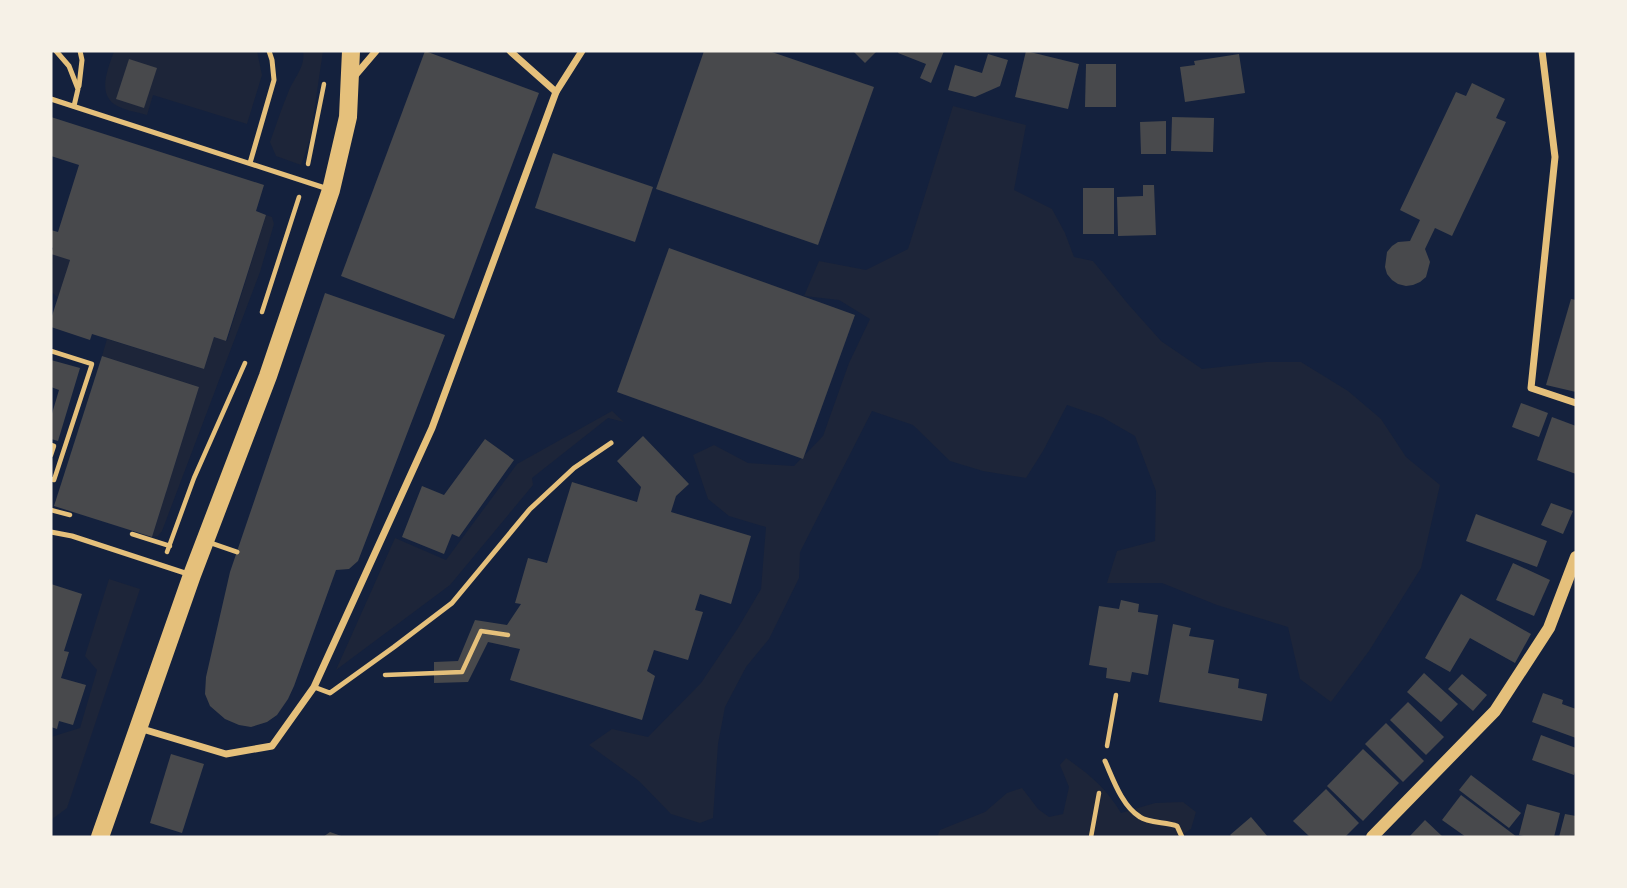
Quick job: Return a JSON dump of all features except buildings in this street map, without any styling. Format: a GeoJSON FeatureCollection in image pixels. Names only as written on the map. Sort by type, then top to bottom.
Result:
{"type":"FeatureCollection","features":[{"type":"Feature","properties":{"kind":"main road"},"geometry":{"type":"LineString","coordinates":[[100,837],[192,575],[268,376],[331,190],[348,117],[351,51]]}},
{"type":"Feature","properties":{"kind":"street"},"geometry":{"type":"LineString","coordinates":[[351,82],[376,51]]}},
{"type":"Feature","properties":{"kind":"street"},"geometry":{"type":"LineString","coordinates":[[510,51],[556,92]]}},
{"type":"Feature","properties":{"kind":"street"},"geometry":{"type":"LineString","coordinates":[[139,728],[226,754],[272,746],[314,687],[432,428],[556,92],[582,51]]}},
{"type":"Feature","properties":{"kind":"street"},"geometry":{"type":"LineString","coordinates":[[1542,51],[1555,157],[1531,388],[1576,403]]}},
{"type":"Feature","properties":{"kind":"street"},"geometry":{"type":"LineString","coordinates":[[1373,837],[1495,712],[1549,628],[1576,557]]}},
{"type":"Feature","properties":{"kind":"lane"},"geometry":{"type":"LineString","coordinates":[[56,51],[69,66],[78,89]]}},
{"type":"Feature","properties":{"kind":"lane"},"geometry":{"type":"LineString","coordinates":[[74,106],[82,60],[80,51]]}},
{"type":"Feature","properties":{"kind":"lane"},"geometry":{"type":"LineString","coordinates":[[250,163],[274,80],[269,51]]}},
{"type":"Feature","properties":{"kind":"lane"},"geometry":{"type":"LineString","coordinates":[[51,99],[331,190]]}},
{"type":"Feature","properties":{"kind":"lane"},"geometry":{"type":"LineString","coordinates":[[314,687],[330,692],[452,603],[530,509],[574,468],[611,443]]}},
{"type":"Feature","properties":{"kind":"lane"},"geometry":{"type":"LineString","coordinates":[[51,532],[72,536],[192,575]]}},
{"type":"Feature","properties":{"kind":"lane"},"geometry":{"type":"LineString","coordinates":[[205,541],[237,552]]}},
{"type":"Feature","properties":{"kind":"lane"},"geometry":{"type":"LineString","coordinates":[[1105,761],[1122,799],[1140,818],[1154,822],[1164,821],[1177,826],[1182,837]]}},
{"type":"Feature","properties":{"kind":"path"},"geometry":{"type":"LineString","coordinates":[[260,319],[304,180],[324,80]]}},
{"type":"Feature","properties":{"kind":"path"},"geometry":{"type":"LineString","coordinates":[[51,351],[92,364],[54,480],[51,479]]}},
{"type":"Feature","properties":{"kind":"path"},"geometry":{"type":"LineString","coordinates":[[161,565],[194,478],[247,358]]}},
{"type":"Feature","properties":{"kind":"path"},"geometry":{"type":"LineString","coordinates":[[51,445],[54,446],[51,456]]}},
{"type":"Feature","properties":{"kind":"path"},"geometry":{"type":"LineString","coordinates":[[388,675],[462,672],[481,631],[508,635]]}},
{"type":"Feature","properties":{"kind":"shaded area"},"geometry":{"type":"Polygon","coordinates":[[[114,51],[257,51],[262,75],[247,124],[153,95],[147,115],[117,106],[109,99],[105,86],[114,51]]]}},
{"type":"Feature","properties":{"kind":"shaded area"},"geometry":{"type":"Polygon","coordinates":[[[303,51],[323,51],[310,139],[301,165],[276,156],[270,142],[285,99],[301,68],[303,51]]]}},
{"type":"Feature","properties":{"kind":"shaded area"},"geometry":{"type":"Polygon","coordinates":[[[953,106],[1026,125],[1014,190],[1052,209],[1074,257],[1093,261],[1161,341],[1202,369],[1266,362],[1301,362],[1348,391],[1381,419],[1406,457],[1440,485],[1421,568],[1369,651],[1331,702],[1300,679],[1288,627],[1217,605],[1162,583],[1107,583],[1117,551],[1155,541],[1156,491],[1135,436],[1102,417],[1067,405],[1026,478],[983,471],[950,461],[913,425],[872,411],[800,552],[799,578],[769,639],[746,667],[725,707],[718,744],[713,818],[700,823],[671,814],[639,781],[589,745],[612,729],[648,737],[701,683],[761,589],[766,527],[729,516],[708,499],[693,455],[714,445],[748,463],[794,466],[823,436],[849,363],[870,319],[839,300],[804,296],[819,261],[866,270],[908,249],[953,106]]]}},
{"type":"Feature","properties":{"kind":"shaded area"},"geometry":{"type":"Polygon","coordinates":[[[266,215],[272,217],[274,224],[260,272],[162,531],[158,536],[152,537],[199,387],[102,356],[107,339],[204,369],[214,337],[227,341],[266,215]]]}},
{"type":"Feature","properties":{"kind":"shaded area"},"geometry":{"type":"Polygon","coordinates":[[[51,248],[70,260],[58,298],[51,291],[51,248]]]}},
{"type":"Feature","properties":{"kind":"shaded area"},"geometry":{"type":"Polygon","coordinates":[[[612,411],[624,422],[608,418],[532,478],[533,485],[450,585],[336,670],[395,538],[446,560],[517,464],[612,411]]]}},
{"type":"Feature","properties":{"kind":"shaded area"},"geometry":{"type":"Polygon","coordinates":[[[109,579],[140,589],[67,808],[51,820],[51,737],[80,728],[97,670],[85,656],[109,579]]]}},
{"type":"Feature","properties":{"kind":"shaded area"},"geometry":{"type":"Polygon","coordinates":[[[1066,758],[1096,782],[1121,813],[1155,803],[1183,802],[1196,812],[1191,829],[1179,837],[937,837],[940,830],[985,812],[1007,793],[1022,788],[1038,809],[1049,817],[1063,814],[1069,787],[1060,765],[1066,758]]]}}]}
